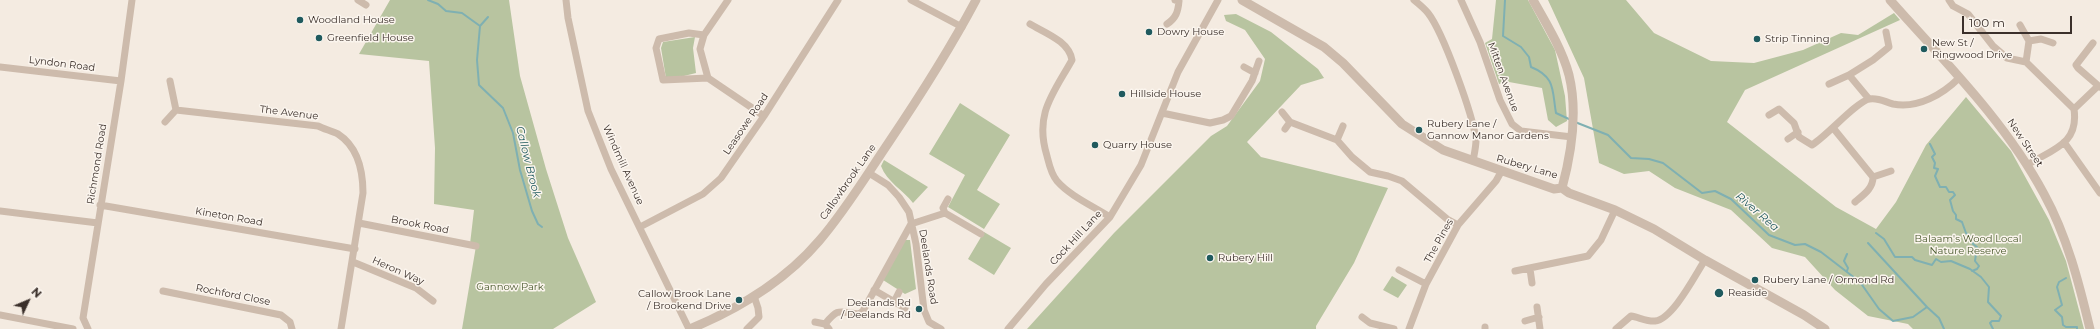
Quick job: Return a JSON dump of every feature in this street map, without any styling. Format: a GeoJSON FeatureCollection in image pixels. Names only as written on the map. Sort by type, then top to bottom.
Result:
{"type":"FeatureCollection","features":[{"type":"Feature","properties":{"kind":"street","name":"Richmond Road"},"geometry":{"type":"LineString","coordinates":[[88,329],[83,318],[121,81],[132,0]]}},
{"type":"Feature","properties":{"kind":"street"},"geometry":{"type":"LineString","coordinates":[[358,0],[366,5]]}},
{"type":"Feature","properties":{"kind":"street","name":"Windmill Avenue"},"geometry":{"type":"LineString","coordinates":[[566,0],[568,18],[588,111],[611,169],[689,329]]}},
{"type":"Feature","properties":{"kind":"street"},"geometry":{"type":"LineString","coordinates":[[708,78],[700,49],[704,35],[728,0]]}},
{"type":"Feature","properties":{"kind":"street","name":"Leasowe Road"},"geometry":{"type":"LineString","coordinates":[[640,227],[710,190],[721,178],[764,116],[838,0]]}},
{"type":"Feature","properties":{"kind":"street"},"geometry":{"type":"LineString","coordinates":[[910,0],[962,27]]}},
{"type":"Feature","properties":{"kind":"street","name":"Callowbrook Lane"},"geometry":{"type":"LineString","coordinates":[[689,329],[716,318],[754,296],[794,266],[819,242],[869,173],[962,27],[976,0]]}},
{"type":"Feature","properties":{"kind":"street"},"geometry":{"type":"LineString","coordinates":[[1167,24],[1173,20],[1178,12],[1179,1],[1175,0]]}},
{"type":"Feature","properties":{"kind":"street","name":"Cock Hill Lane"},"geometry":{"type":"LineString","coordinates":[[1008,329],[1046,284],[1110,217],[1141,164],[1178,72],[1218,0]]}},
{"type":"Feature","properties":{"kind":"street","name":"Rubery Lane"},"geometry":{"type":"LineString","coordinates":[[1242,0],[1324,47],[1343,63],[1388,111],[1414,132],[1443,150],[1501,172],[1554,189],[1562,188],[1569,193],[1615,210],[1654,229],[1705,260],[1804,315],[1825,329]]}},
{"type":"Feature","properties":{"kind":"street"},"geometry":{"type":"LineString","coordinates":[[1414,0],[1428,14],[1442,40],[1462,92],[1473,125],[1476,142],[1473,161]]}},
{"type":"Feature","properties":{"kind":"street","name":"Mitten Avenue"},"geometry":{"type":"LineString","coordinates":[[1461,0],[1480,42],[1500,100],[1512,124],[1521,131],[1572,137]]}},
{"type":"Feature","properties":{"kind":"street"},"geometry":{"type":"LineString","coordinates":[[1533,0],[1558,48],[1569,74],[1574,101],[1572,137],[1562,188]]}},
{"type":"Feature","properties":{"kind":"street","name":"New Street"},"geometry":{"type":"LineString","coordinates":[[1890,0],[1959,78],[2009,138],[2027,164],[2045,196],[2065,243],[2078,280],[2090,329]]}},
{"type":"Feature","properties":{"kind":"street"},"geometry":{"type":"LineString","coordinates":[[1950,0],[1953,6],[1968,14],[1993,46],[2007,58],[2026,62],[2074,109],[2075,128],[2071,136],[2064,142],[2027,164]]}},
{"type":"Feature","properties":{"kind":"street"},"geometry":{"type":"LineString","coordinates":[[1030,24],[1063,43],[1071,52],[1072,60],[1044,110],[1043,143],[1050,168],[1057,181],[1066,189],[1110,217]]}},
{"type":"Feature","properties":{"kind":"street"},"geometry":{"type":"LineString","coordinates":[[2020,24],[2029,41],[2026,62]]}},
{"type":"Feature","properties":{"kind":"street"},"geometry":{"type":"LineString","coordinates":[[1829,84],[1849,75],[1873,60],[1889,47],[1886,32]]}},
{"type":"Feature","properties":{"kind":"street"},"geometry":{"type":"LineString","coordinates":[[704,35],[689,33],[659,39],[656,48],[663,80],[708,78],[764,116]]}},
{"type":"Feature","properties":{"kind":"street"},"geometry":{"type":"LineString","coordinates":[[2029,41],[2041,39],[2053,43]]}},
{"type":"Feature","properties":{"kind":"street"},"geometry":{"type":"LineString","coordinates":[[2074,109],[2099,86],[2076,65],[2093,43]]}},
{"type":"Feature","properties":{"kind":"street"},"geometry":{"type":"LineString","coordinates":[[1162,113],[1210,123],[1223,120],[1231,116],[1252,82],[1259,61]]}},
{"type":"Feature","properties":{"kind":"street","name":"Lyndon Road"},"geometry":{"type":"LineString","coordinates":[[0,67],[121,81]]}},
{"type":"Feature","properties":{"kind":"street"},"geometry":{"type":"LineString","coordinates":[[1244,67],[1255,73]]}},
{"type":"Feature","properties":{"kind":"street"},"geometry":{"type":"LineString","coordinates":[[1849,75],[1869,100]]}},
{"type":"Feature","properties":{"kind":"street"},"geometry":{"type":"LineString","coordinates":[[1769,115],[1779,109],[1794,123],[1799,137],[1812,145],[1834,129],[1859,104],[1877,99],[1894,104],[1928,99],[1947,90],[1959,78]]}},
{"type":"Feature","properties":{"kind":"street"},"geometry":{"type":"LineString","coordinates":[[165,122],[176,110],[170,81]]}},
{"type":"Feature","properties":{"kind":"street","name":"The Avenue"},"geometry":{"type":"LineString","coordinates":[[176,110],[318,126],[338,134],[351,147],[363,177],[363,193],[341,329]]}},
{"type":"Feature","properties":{"kind":"street"},"geometry":{"type":"LineString","coordinates":[[1282,112],[1290,122],[1338,140],[1352,157],[1370,172],[1402,181],[1447,219],[1458,225]]}},
{"type":"Feature","properties":{"kind":"street"},"geometry":{"type":"LineString","coordinates":[[1285,129],[1290,122]]}},
{"type":"Feature","properties":{"kind":"street"},"geometry":{"type":"LineString","coordinates":[[1338,140],[1343,126]]}},
{"type":"Feature","properties":{"kind":"street"},"geometry":{"type":"LineString","coordinates":[[1834,129],[1873,177],[1873,182],[1870,189],[1854,202]]}},
{"type":"Feature","properties":{"kind":"street"},"geometry":{"type":"LineString","coordinates":[[1788,139],[1798,132]]}},
{"type":"Feature","properties":{"kind":"street"},"geometry":{"type":"LineString","coordinates":[[2064,142],[2100,193]]}},
{"type":"Feature","properties":{"kind":"street"},"geometry":{"type":"LineString","coordinates":[[1873,177],[1891,171]]}},
{"type":"Feature","properties":{"kind":"street","name":"The Pines"},"geometry":{"type":"LineString","coordinates":[[1409,329],[1426,284],[1458,225],[1496,181],[1501,172]]}},
{"type":"Feature","properties":{"kind":"street","name":"Deelands Road"},"geometry":{"type":"LineString","coordinates":[[869,173],[888,185],[899,197],[908,212],[916,244],[924,310],[929,322]]}},
{"type":"Feature","properties":{"kind":"street"},"geometry":{"type":"LineString","coordinates":[[948,199],[943,208],[945,213],[981,234]]}},
{"type":"Feature","properties":{"kind":"street","name":"Kineton Road"},"geometry":{"type":"LineString","coordinates":[[100,205],[355,249]]}},
{"type":"Feature","properties":{"kind":"street"},"geometry":{"type":"LineString","coordinates":[[1515,271],[1588,256],[1601,240],[1615,210]]}},
{"type":"Feature","properties":{"kind":"street"},"geometry":{"type":"LineString","coordinates":[[0,211],[98,223]]}},
{"type":"Feature","properties":{"kind":"street"},"geometry":{"type":"LineString","coordinates":[[911,224],[945,213]]}},
{"type":"Feature","properties":{"kind":"street","name":"Brook Road"},"geometry":{"type":"LineString","coordinates":[[359,223],[476,246]]}},
{"type":"Feature","properties":{"kind":"street","name":"Deelands Road"},"geometry":{"type":"LineString","coordinates":[[827,327],[835,312],[842,311],[859,314],[867,305],[911,224]]}},
{"type":"Feature","properties":{"kind":"street"},"geometry":{"type":"LineString","coordinates":[[1616,329],[1630,316],[1654,322],[1663,318],[1674,308],[1705,260]]}},
{"type":"Feature","properties":{"kind":"street","name":"Heron Way"},"geometry":{"type":"LineString","coordinates":[[353,262],[416,288],[433,301]]}},
{"type":"Feature","properties":{"kind":"street"},"geometry":{"type":"LineString","coordinates":[[1530,269],[1532,283]]}},
{"type":"Feature","properties":{"kind":"street"},"geometry":{"type":"LineString","coordinates":[[1399,270],[1426,284]]}},
{"type":"Feature","properties":{"kind":"street"},"geometry":{"type":"LineString","coordinates":[[874,290],[905,308]]}},
{"type":"Feature","properties":{"kind":"street","name":"Rochford Close"},"geometry":{"type":"LineString","coordinates":[[163,291],[281,315],[290,322],[292,329]]}},
{"type":"Feature","properties":{"kind":"street"},"geometry":{"type":"LineString","coordinates":[[894,302],[899,292]]}},
{"type":"Feature","properties":{"kind":"street"},"geometry":{"type":"LineString","coordinates":[[747,329],[759,317],[754,296]]}},
{"type":"Feature","properties":{"kind":"street"},"geometry":{"type":"LineString","coordinates":[[1537,307],[1540,329]]}},
{"type":"Feature","properties":{"kind":"street"},"geometry":{"type":"LineString","coordinates":[[0,315],[73,329]]}},
{"type":"Feature","properties":{"kind":"street"},"geometry":{"type":"LineString","coordinates":[[1362,317],[1369,326],[1394,329]]}},
{"type":"Feature","properties":{"kind":"street"},"geometry":{"type":"LineString","coordinates":[[1525,321],[1539,317]]}},
{"type":"Feature","properties":{"kind":"street"},"geometry":{"type":"LineString","coordinates":[[815,322],[827,327]]}},
{"type":"Feature","properties":{"kind":"street"},"geometry":{"type":"LineString","coordinates":[[926,329],[929,322],[941,329]]}},
{"type":"Feature","properties":{"kind":"green space","name":"Gannow Park"},"geometry":{"type":"Polygon","coordinates":[[[390,0],[509,0],[520,76],[546,169],[568,238],[596,302],[553,329],[462,329],[476,246],[470,244],[474,210],[434,204],[435,148],[429,61],[359,54],[390,0]]]}},
{"type":"Feature","properties":{"kind":"green space"},"geometry":{"type":"Polygon","coordinates":[[[1496,0],[1528,0],[1555,50],[1565,96],[1567,121],[1556,127],[1548,120],[1542,88],[1509,82],[1499,84],[1485,43],[1492,39],[1496,0]]]}},
{"type":"Feature","properties":{"kind":"green space","name":"Balaam's Wood Local Nature Reserve"},"geometry":{"type":"Polygon","coordinates":[[[1548,0],[1626,0],[1654,33],[1711,61],[1754,63],[1803,50],[1841,33],[1858,35],[1894,13],[1900,20],[1745,90],[1727,122],[1836,207],[1876,229],[1896,202],[1926,145],[1966,97],[2011,151],[2049,220],[2066,261],[2084,329],[1913,329],[1908,324],[1868,316],[1835,290],[1805,257],[1772,248],[1731,210],[1675,188],[1649,171],[1624,174],[1599,163],[1584,78],[1548,0]]]}},
{"type":"Feature","properties":{"kind":"green space"},"geometry":{"type":"Polygon","coordinates":[[[1236,14],[1271,32],[1318,69],[1324,78],[1301,85],[1247,142],[1261,157],[1388,188],[1354,263],[1316,326],[1316,329],[1027,329],[1114,233],[1211,136],[1227,126],[1260,81],[1265,59],[1245,30],[1226,21],[1224,15],[1236,14]]]}},
{"type":"Feature","properties":{"kind":"green space"},"geometry":{"type":"Polygon","coordinates":[[[695,37],[693,48],[696,73],[680,77],[666,78],[661,48],[663,42],[695,37]]]}},
{"type":"Feature","properties":{"kind":"green space"},"geometry":{"type":"Polygon","coordinates":[[[960,103],[1010,135],[977,190],[1000,204],[984,229],[948,207],[965,175],[929,154],[960,103]]]}},
{"type":"Feature","properties":{"kind":"green space"},"geometry":{"type":"Polygon","coordinates":[[[884,160],[928,187],[913,203],[887,177],[881,166],[884,160]]]}},
{"type":"Feature","properties":{"kind":"green space"},"geometry":{"type":"Polygon","coordinates":[[[984,232],[1011,248],[994,275],[968,259],[984,232]]]}},
{"type":"Feature","properties":{"kind":"green space"},"geometry":{"type":"Polygon","coordinates":[[[905,240],[910,240],[916,289],[905,294],[883,280],[905,240]]]}},
{"type":"Feature","properties":{"kind":"green space"},"geometry":{"type":"Polygon","coordinates":[[[1392,276],[1407,285],[1398,298],[1383,290],[1392,276]]]}},
{"type":"Feature","properties":{"kind":"waterway","name":"Callow Brook"},"geometry":{"type":"LineString","coordinates":[[428,0],[438,4],[446,11],[462,13],[480,26],[477,60],[479,85],[503,108],[513,133],[520,170],[532,211],[538,224],[542,227]]}},
{"type":"Feature","properties":{"kind":"waterway","name":"River Rea"},"geometry":{"type":"LineString","coordinates":[[1505,0],[1503,36],[1521,47],[1529,57],[1531,67],[1545,75],[1549,80],[1553,91],[1556,113],[1571,120]]}},
{"type":"Feature","properties":{"kind":"waterway"},"geometry":{"type":"LineString","coordinates":[[480,26],[488,17]]}},
{"type":"Feature","properties":{"kind":"waterway","name":"River Rea"},"geometry":{"type":"LineString","coordinates":[[1575,122],[1608,135],[1631,158],[1649,159],[1663,163],[1702,193],[1715,191],[1731,199],[1769,235],[1795,245],[1805,244],[1821,252],[1860,282],[1879,309],[1893,321],[1913,317],[1927,307],[1939,318],[1944,329]]}},
{"type":"Feature","properties":{"kind":"waterway"},"geometry":{"type":"LineString","coordinates":[[1930,144],[1935,154],[1932,157],[1935,163],[1934,168],[1938,169],[1935,176],[1940,187],[1946,187],[1949,192],[1953,192],[1955,195],[1950,200],[1953,211],[1956,215],[1956,219],[1962,222],[1966,233],[1972,238],[1973,244],[1977,247],[1975,261],[1979,266],[1977,269],[1972,271]]}},
{"type":"Feature","properties":{"kind":"waterway"},"geometry":{"type":"LineString","coordinates":[[1876,233],[1884,239],[1895,257],[1912,257],[1915,260],[1932,265],[1936,259],[1941,262],[1951,261],[1970,269],[1981,277],[1989,287],[1988,302],[2001,316],[1999,321],[1992,321],[1990,323],[1993,329]]}},
{"type":"Feature","properties":{"kind":"waterway"},"geometry":{"type":"LineString","coordinates":[[1868,243],[1927,307]]}},
{"type":"Feature","properties":{"kind":"waterway"},"geometry":{"type":"LineString","coordinates":[[1847,254],[1844,261],[1848,268],[1847,271]]}},
{"type":"Feature","properties":{"kind":"waterway"},"geometry":{"type":"LineString","coordinates":[[2066,278],[2059,282],[2057,287],[2062,305],[2055,310],[2062,317],[2063,325],[2066,327],[2077,327],[2077,329]]}},
{"type":"Feature","properties":{"kind":"place","name":"Woodland House"},"geometry":{"type":"Point","coordinates":[300,20]}},
{"type":"Feature","properties":{"kind":"place","name":"Dowry House"},"geometry":{"type":"Point","coordinates":[1149,32]}},
{"type":"Feature","properties":{"kind":"place","name":"Greenfield House"},"geometry":{"type":"Point","coordinates":[319,38]}},
{"type":"Feature","properties":{"kind":"place","name":"Strip Tinning"},"geometry":{"type":"Point","coordinates":[1757,39]}},
{"type":"Feature","properties":{"kind":"place","name":"New St / Ringwood Drive"},"geometry":{"type":"Point","coordinates":[1924,49]}},
{"type":"Feature","properties":{"kind":"place","name":"Hillside House"},"geometry":{"type":"Point","coordinates":[1122,94]}},
{"type":"Feature","properties":{"kind":"place","name":"Rubery Lane / Gannow Manor Gardens"},"geometry":{"type":"Point","coordinates":[1419,130]}},
{"type":"Feature","properties":{"kind":"place","name":"Quarry House"},"geometry":{"type":"Point","coordinates":[1095,145]}},
{"type":"Feature","properties":{"kind":"place","name":"Rubery Hill"},"geometry":{"type":"Point","coordinates":[1210,258]}},
{"type":"Feature","properties":{"kind":"place","name":"Rubery Lane / Ormond Rd"},"geometry":{"type":"Point","coordinates":[1755,280]}},
{"type":"Feature","properties":{"kind":"place","name":"Reaside"},"geometry":{"type":"Point","coordinates":[1719,293]}},
{"type":"Feature","properties":{"kind":"place","name":"Callow Brook Lane / Brookend Drive"},"geometry":{"type":"Point","coordinates":[739,300]}},
{"type":"Feature","properties":{"kind":"place","name":"Deelands Rd / Deelands Rd"},"geometry":{"type":"Point","coordinates":[919,309]}}]}
